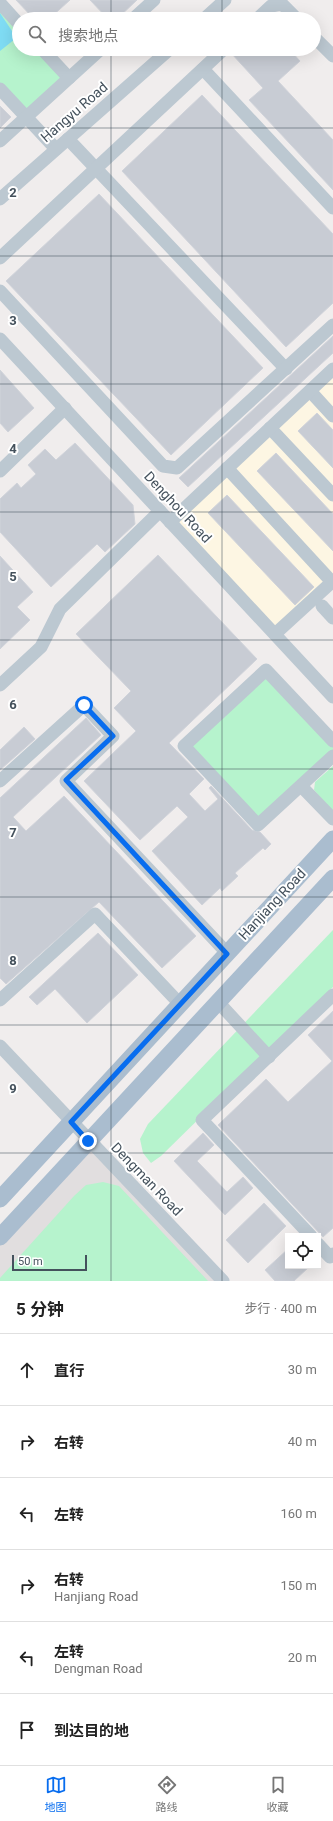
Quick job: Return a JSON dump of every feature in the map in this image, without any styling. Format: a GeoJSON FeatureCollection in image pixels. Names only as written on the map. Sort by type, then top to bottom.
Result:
{"type":"FeatureCollection","features":[{"type":"Feature","properties":{"kind":"main road","name":"Hanjiang Road"},"geometry":{"type":"LineString","coordinates":[[0,1199],[333,839]]}},
{"type":"Feature","properties":{"kind":"main road","name":"Hanjiang Road"},"geometry":{"type":"LineString","coordinates":[[0,1236],[333,878]]}},
{"type":"Feature","properties":{"kind":"street"},"geometry":{"type":"LineString","coordinates":[[141,12],[154,0]]}},
{"type":"Feature","properties":{"kind":"street"},"geometry":{"type":"LineString","coordinates":[[212,12],[225,0]]}},
{"type":"Feature","properties":{"kind":"street"},"geometry":{"type":"LineString","coordinates":[[0,3],[12,16]]}},
{"type":"Feature","properties":{"kind":"street"},"geometry":{"type":"LineString","coordinates":[[265,12],[271,6],[282,4],[290,12]]}},
{"type":"Feature","properties":{"kind":"street"},"geometry":{"type":"LineString","coordinates":[[321,44],[333,56]]}},
{"type":"Feature","properties":{"kind":"street"},"geometry":{"type":"LineString","coordinates":[[49,56],[69,78]]}},
{"type":"Feature","properties":{"kind":"street"},"geometry":{"type":"LineString","coordinates":[[0,141],[93,56]]}},
{"type":"Feature","properties":{"kind":"street","name":"Hangyu Road"},"geometry":{"type":"LineString","coordinates":[[0,199],[162,56]]}},
{"type":"Feature","properties":{"kind":"street"},"geometry":{"type":"LineString","coordinates":[[0,258],[217,56]]}},
{"type":"Feature","properties":{"kind":"street"},"geometry":{"type":"LineString","coordinates":[[203,69],[333,208]]}},
{"type":"Feature","properties":{"kind":"street"},"geometry":{"type":"LineString","coordinates":[[0,89],[56,149]]}},
{"type":"Feature","properties":{"kind":"street"},"geometry":{"type":"LineString","coordinates":[[68,139],[286,369]]}},
{"type":"Feature","properties":{"kind":"street"},"geometry":{"type":"LineString","coordinates":[[0,291],[163,466],[177,468],[333,325]]}},
{"type":"Feature","properties":{"kind":"street","name":"Denghou Road"},"geometry":{"type":"LineString","coordinates":[[0,338],[333,697]]}},
{"type":"Feature","properties":{"kind":"street"},"geometry":{"type":"LineString","coordinates":[[170,522],[333,369]]}},
{"type":"Feature","properties":{"kind":"street"},"geometry":{"type":"LineString","coordinates":[[310,391],[333,416]]}},
{"type":"Feature","properties":{"kind":"street"},"geometry":{"type":"LineString","coordinates":[[0,471],[65,408]]}},
{"type":"Feature","properties":{"kind":"street"},"geometry":{"type":"LineString","coordinates":[[270,428],[333,495]]}},
{"type":"Feature","properties":{"kind":"street"},"geometry":{"type":"LineString","coordinates":[[227,468],[332,582],[275,634]]}},
{"type":"Feature","properties":{"kind":"street"},"geometry":{"type":"LineString","coordinates":[[0,685],[41,647],[60,609],[160,511]]}},
{"type":"Feature","properties":{"kind":"street"},"geometry":{"type":"LineString","coordinates":[[322,606],[333,618]]}},
{"type":"Feature","properties":{"kind":"street"},"geometry":{"type":"LineString","coordinates":[[333,741],[266,670],[184,746],[258,825],[333,756]]}},
{"type":"Feature","properties":{"kind":"street"},"geometry":{"type":"LineString","coordinates":[[0,781],[84,705],[113,736],[66,780],[227,954]]}},
{"type":"Feature","properties":{"kind":"street"},"geometry":{"type":"LineString","coordinates":[[301,786],[333,819]]}},
{"type":"Feature","properties":{"kind":"street"},"geometry":{"type":"LineString","coordinates":[[0,1000],[95,914],[180,1004]]}},
{"type":"Feature","properties":{"kind":"street"},"geometry":{"type":"LineString","coordinates":[[308,1233],[202,1120],[333,995]]}},
{"type":"Feature","properties":{"kind":"street"},"geometry":{"type":"LineString","coordinates":[[218,1002],[269,1057]]}},
{"type":"Feature","properties":{"kind":"street","name":"Dengman Road"},"geometry":{"type":"LineString","coordinates":[[0,1046],[88,1141],[223,1281]]}},
{"type":"Feature","properties":{"kind":"street"},"geometry":{"type":"LineString","coordinates":[[321,1247],[330,1257],[333,1254]]}},
{"type":"Feature","properties":{"kind":"shaded area"},"geometry":{"type":"Polygon","coordinates":[[[333,369],[333,581],[275,634],[170,522],[333,369]]]}},
{"type":"Feature","properties":{"kind":"shaded area"},"geometry":{"type":"Polygon","coordinates":[[[89,1141],[220,1281],[0,1281],[0,1237],[89,1141]]]}},
{"type":"Feature","properties":{"kind":"green space"},"geometry":{"type":"Polygon","coordinates":[[[0,3],[12,16],[12,56],[49,56],[69,78],[26,117],[0,89],[0,3]]]}},
{"type":"Feature","properties":{"kind":"green space"},"geometry":{"type":"Polygon","coordinates":[[[266,670],[333,741],[333,756],[258,825],[184,746],[266,670]]]}},
{"type":"Feature","properties":{"kind":"green space"},"geometry":{"type":"Polygon","coordinates":[[[333,766],[333,812],[314,790],[315,782],[333,766]]]}},
{"type":"Feature","properties":{"kind":"green space"},"geometry":{"type":"Polygon","coordinates":[[[333,930],[333,987],[161,1156],[151,1163],[143,1153],[140,1139],[148,1124],[333,930]]]}},
{"type":"Feature","properties":{"kind":"green space"},"geometry":{"type":"Polygon","coordinates":[[[103,1182],[119,1186],[208,1281],[0,1281],[0,1278],[74,1196],[86,1185],[103,1182]]]}},
{"type":"Feature","properties":{"kind":"water"},"geometry":{"type":"Polygon","coordinates":[[[0,13],[12,31],[12,41],[0,51],[0,13]]]}},
{"type":"Feature","properties":{"kind":"building"},"geometry":{"type":"Polygon","coordinates":[[[16,0],[70,0],[57,12],[27,12],[16,0]]]}},
{"type":"Feature","properties":{"kind":"building"},"geometry":{"type":"Polygon","coordinates":[[[90,0],[137,0],[124,12],[101,12],[90,0]]]}},
{"type":"Feature","properties":{"kind":"building"},"geometry":{"type":"Polygon","coordinates":[[[234,56],[295,56],[300,61],[278,81],[333,140],[333,190],[249,100],[263,88],[234,56]]]}},
{"type":"Feature","properties":{"kind":"building"},"geometry":{"type":"Polygon","coordinates":[[[202,95],[333,234],[333,303],[286,347],[122,171],[202,95]]]}},
{"type":"Feature","properties":{"kind":"building"},"geometry":{"type":"Polygon","coordinates":[[[0,106],[11,117],[0,128],[0,106]]]}},
{"type":"Feature","properties":{"kind":"building"},"geometry":{"type":"Polygon","coordinates":[[[99,194],[263,368],[171,455],[6,281],[99,194]]]}},
{"type":"Feature","properties":{"kind":"building"},"geometry":{"type":"Polygon","coordinates":[[[333,336],[333,353],[188,487],[179,478],[333,336]]]}},
{"type":"Feature","properties":{"kind":"building"},"geometry":{"type":"Polygon","coordinates":[[[0,370],[34,408],[8,432],[0,423],[0,370]]]}},
{"type":"Feature","properties":{"kind":"building"},"geometry":{"type":"Polygon","coordinates":[[[317,413],[333,430],[333,468],[298,431],[317,413]]]}},
{"type":"Feature","properties":{"kind":"building"},"geometry":{"type":"Polygon","coordinates":[[[75,443],[133,505],[135,524],[105,552],[97,544],[51,587],[0,532],[0,499],[17,483],[21,488],[36,474],[28,465],[45,449],[56,460],[75,443]]]}},
{"type":"Feature","properties":{"kind":"building"},"geometry":{"type":"Polygon","coordinates":[[[276,453],[333,514],[333,551],[257,471],[276,453]]]}},
{"type":"Feature","properties":{"kind":"building"},"geometry":{"type":"Polygon","coordinates":[[[227,495],[314,587],[295,605],[208,513],[227,495]]]}},
{"type":"Feature","properties":{"kind":"building"},"geometry":{"type":"Polygon","coordinates":[[[158,555],[257,659],[169,743],[204,779],[189,794],[205,811],[218,799],[209,788],[211,786],[252,830],[260,832],[271,844],[265,850],[263,848],[235,873],[238,876],[222,891],[220,888],[202,905],[152,851],[188,817],[177,806],[140,840],[84,781],[136,731],[114,708],[131,691],[76,634],[158,555]]]}},
{"type":"Feature","properties":{"kind":"building"},"geometry":{"type":"Polygon","coordinates":[[[0,556],[33,592],[17,607],[30,620],[0,649],[0,556]]]}},
{"type":"Feature","properties":{"kind":"building"},"geometry":{"type":"Polygon","coordinates":[[[86,718],[101,735],[13,817],[26,831],[64,796],[196,936],[162,968],[99,902],[6,984],[0,978],[0,798],[86,718]]]}},
{"type":"Feature","properties":{"kind":"building"},"geometry":{"type":"Polygon","coordinates":[[[24,727],[35,739],[0,770],[0,750],[24,727]]]}},
{"type":"Feature","properties":{"kind":"building"},"geometry":{"type":"Polygon","coordinates":[[[98,933],[138,975],[87,1023],[55,989],[37,1005],[29,997],[98,933]]]}},
{"type":"Feature","properties":{"kind":"building"},"geometry":{"type":"Polygon","coordinates":[[[333,1011],[333,1228],[323,1237],[321,1233],[319,1233],[218,1125],[266,1079],[288,1102],[332,1061],[308,1035],[333,1011]]]}},
{"type":"Feature","properties":{"kind":"building"},"geometry":{"type":"Polygon","coordinates":[[[203,1133],[214,1145],[197,1161],[227,1192],[243,1177],[253,1188],[225,1215],[174,1161],[203,1133]]]}},
{"type":"Feature","properties":{"kind":"building"},"geometry":{"type":"Polygon","coordinates":[[[264,1203],[286,1226],[248,1263],[226,1240],[264,1203]]]}},
{"type":"Feature","properties":{"kind":"building"},"geometry":{"type":"Polygon","coordinates":[[[285,1252],[285,1269],[307,1269],[294,1281],[275,1281],[265,1270],[285,1252]]]}},
{"type":"Feature","properties":{"kind":"route"},"geometry":{"type":"LineString","coordinates":[[84,705],[113,736],[66,780],[227,954],[71,1122],[88,1141]]}}]}
